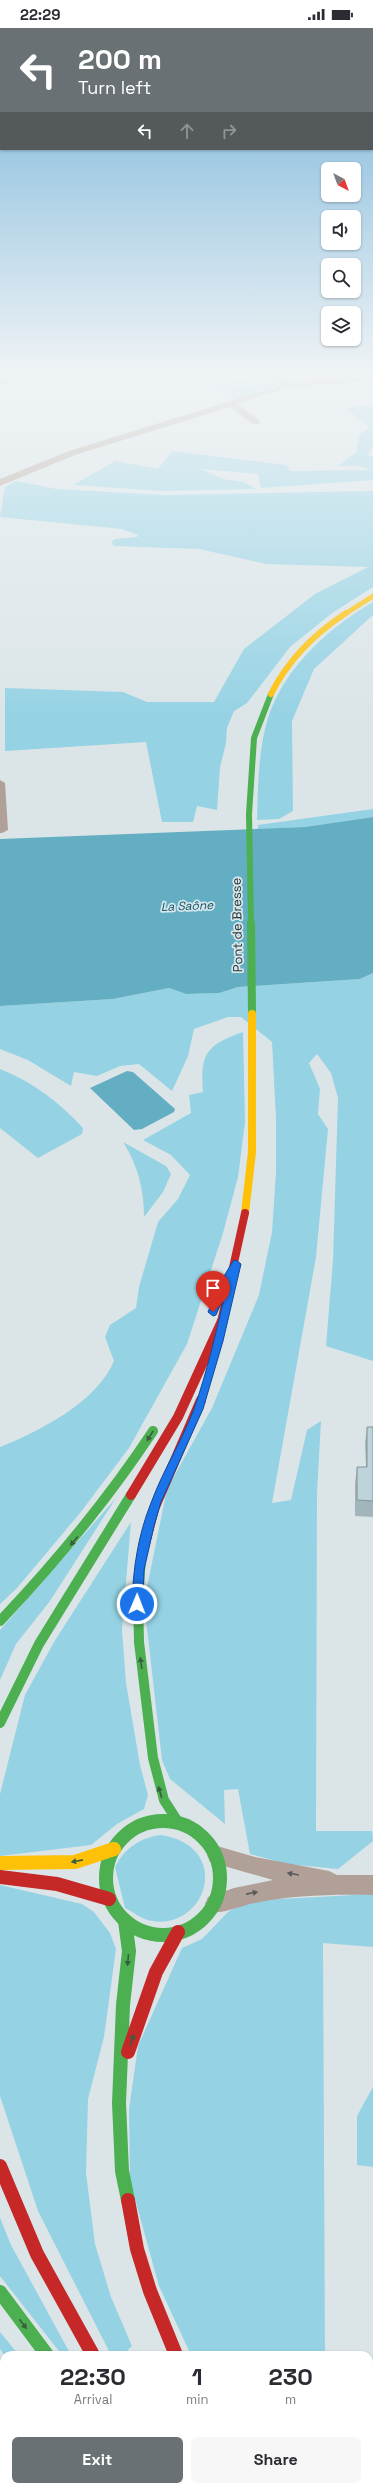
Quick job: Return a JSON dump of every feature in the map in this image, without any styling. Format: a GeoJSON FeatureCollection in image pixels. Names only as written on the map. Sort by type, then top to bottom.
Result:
{"type":"FeatureCollection","features":[{"type":"Feature","properties":{"kind":"main road","name":"Pont de Bresse"},"geometry":{"type":"LineString","coordinates":[[223,1318],[236,1264],[252,1152],[249,814],[254,738],[277,680],[295,656],[337,618],[373,596]]}},
{"type":"Feature","properties":{"kind":"main road"},"geometry":{"type":"LineString","coordinates":[[213,1312],[224,1283],[236,1264]]}},
{"type":"Feature","properties":{"kind":"main road"},"geometry":{"type":"LineString","coordinates":[[210,1370],[223,1318]]}},
{"type":"Feature","properties":{"kind":"main road"},"geometry":{"type":"LineString","coordinates":[[0,1724],[13,1693],[43,1636],[178,1417],[197,1379],[223,1318]]}},
{"type":"Feature","properties":{"kind":"main road"},"geometry":{"type":"LineString","coordinates":[[180,1825],[167,1808],[157,1780],[140,1656],[138,1585],[142,1549],[156,1502],[198,1409],[204,1389]]}},
{"type":"Feature","properties":{"kind":"main road"},"geometry":{"type":"LineString","coordinates":[[0,1621],[42,1578],[88,1523],[140,1453],[156,1426]]}},
{"type":"Feature","properties":{"kind":"main road"},"geometry":{"type":"LineString","coordinates":[[150,1825],[180,1825],[195,1831],[208,1842],[217,1855],[222,1872],[221,1888],[215,1904],[206,1917],[193,1926],[178,1932],[160,1934],[141,1930],[125,1921],[115,1911],[109,1899],[105,1882],[106,1865],[114,1849],[124,1838],[136,1830],[150,1825]]}},
{"type":"Feature","properties":{"kind":"main road"},"geometry":{"type":"LineString","coordinates":[[0,1863],[68,1863],[89,1859],[114,1849]]}},
{"type":"Feature","properties":{"kind":"main road"},"geometry":{"type":"LineString","coordinates":[[0,1877],[57,1884],[109,1899]]}},
{"type":"Feature","properties":{"kind":"main road"},"geometry":{"type":"LineString","coordinates":[[125,1921],[129,1950],[123,2005],[119,2132],[128,2211],[150,2290],[174,2351]]}},
{"type":"Feature","properties":{"kind":"main road"},"geometry":{"type":"LineString","coordinates":[[121,2077],[156,1972],[178,1932]]}},
{"type":"Feature","properties":{"kind":"main road"},"geometry":{"type":"LineString","coordinates":[[0,2166],[37,2254],[91,2351]]}},
{"type":"Feature","properties":{"kind":"main road"},"geometry":{"type":"LineString","coordinates":[[0,2292],[44,2351]]}},
{"type":"Feature","properties":{"kind":"street"},"geometry":{"type":"LineString","coordinates":[[0,783],[2,830]]}},
{"type":"Feature","properties":{"kind":"street"},"geometry":{"type":"LineString","coordinates":[[217,1855],[255,1867],[345,1884]]}},
{"type":"Feature","properties":{"kind":"street"},"geometry":{"type":"LineString","coordinates":[[215,1904],[254,1892],[345,1884],[373,1885]]}},
{"type":"Feature","properties":{"kind":"shaded area"},"geometry":{"type":"Polygon","coordinates":[[[5,488],[52,488],[164,495],[373,491],[373,587],[332,613],[290,647],[247,703],[234,711],[227,728],[226,743],[220,767],[217,810],[197,806],[193,822],[162,822],[146,742],[5,751],[5,688],[123,692],[147,702],[214,702],[244,649],[315,594],[368,567],[266,564],[199,549],[114,546],[111,542],[115,539],[137,537],[138,535],[122,529],[0,517],[5,488]]]}},
{"type":"Feature","properties":{"kind":"shaded area"},"geometry":{"type":"Polygon","coordinates":[[[116,488],[256,489],[161,491],[116,488]]]}},
{"type":"Feature","properties":{"kind":"shaded area"},"geometry":{"type":"Polygon","coordinates":[[[373,602],[373,615],[314,669],[292,721],[293,811],[279,819],[257,820],[259,774],[265,729],[271,709],[281,689],[292,672],[321,640],[355,613],[373,602]]]}},
{"type":"Feature","properties":{"kind":"shaded area"},"geometry":{"type":"Polygon","coordinates":[[[373,809],[373,817],[305,827],[258,829],[258,825],[373,809]]]}},
{"type":"Feature","properties":{"kind":"shaded area"},"geometry":{"type":"Polygon","coordinates":[[[373,973],[373,1361],[326,1346],[333,1260],[338,1098],[331,1073],[317,1054],[309,1063],[320,1089],[318,1114],[328,1129],[316,1257],[272,1503],[291,1500],[307,1430],[321,1421],[317,1493],[316,1831],[372,1831],[373,1841],[338,1869],[287,1864],[250,1854],[238,1789],[224,1790],[225,1824],[170,1779],[162,1760],[144,1602],[167,1489],[212,1408],[259,1295],[272,1232],[276,1172],[276,1118],[272,1042],[241,1017],[228,1017],[194,1029],[188,1056],[172,1091],[139,1064],[120,1066],[97,1076],[74,1072],[71,1086],[28,1060],[0,1049],[0,1006],[113,999],[169,988],[186,994],[218,993],[238,987],[360,979],[373,973]]]}},
{"type":"Feature","properties":{"kind":"shaded area"},"geometry":{"type":"Polygon","coordinates":[[[243,1032],[245,1122],[238,1177],[223,1233],[187,1344],[129,1448],[80,1513],[17,1588],[0,1604],[0,1447],[32,1433],[66,1413],[81,1402],[106,1376],[114,1361],[105,1337],[110,1325],[136,1308],[139,1287],[158,1222],[178,1199],[190,1175],[171,1155],[143,1140],[191,1113],[189,1095],[203,1092],[203,1068],[208,1053],[213,1047],[221,1042],[243,1032]]]}},
{"type":"Feature","properties":{"kind":"shaded area"},"geometry":{"type":"Polygon","coordinates":[[[0,1069],[24,1080],[55,1101],[83,1128],[82,1134],[38,1158],[0,1128],[0,1069]]]}},
{"type":"Feature","properties":{"kind":"shaded area"},"geometry":{"type":"Polygon","coordinates":[[[123,1142],[166,1166],[171,1174],[163,1192],[144,1217],[143,1197],[139,1178],[133,1160],[123,1142]]]}},
{"type":"Feature","properties":{"kind":"shaded area"},"geometry":{"type":"Polygon","coordinates":[[[116,1498],[50,1601],[16,1644],[0,1680],[0,1630],[116,1498]]]}},
{"type":"Feature","properties":{"kind":"shaded area"},"geometry":{"type":"Polygon","coordinates":[[[131,1522],[122,1630],[126,1683],[140,1765],[148,1795],[144,1809],[117,1824],[91,1845],[0,1856],[0,1794],[25,1695],[54,1642],[131,1522]]]}},
{"type":"Feature","properties":{"kind":"shaded area"},"geometry":{"type":"Polygon","coordinates":[[[160,1835],[183,1842],[197,1854],[204,1869],[204,1885],[198,1900],[187,1913],[171,1920],[152,1921],[142,1918],[125,1908],[115,1867],[123,1855],[133,1845],[152,1836],[160,1835]]]}},
{"type":"Feature","properties":{"kind":"shaded area"},"geometry":{"type":"Polygon","coordinates":[[[0,1885],[82,1904],[94,1912],[110,1933],[116,1949],[104,2037],[88,2099],[86,2173],[95,2244],[111,2297],[132,2346],[127,2351],[109,2351],[38,2211],[0,2096],[0,1885]]]}},
{"type":"Feature","properties":{"kind":"shaded area"},"geometry":{"type":"Polygon","coordinates":[[[373,1894],[373,1947],[323,1943],[325,2351],[189,2351],[159,2286],[130,2181],[129,2109],[138,2046],[182,1948],[202,1939],[228,1912],[242,1904],[261,1900],[373,1894]]]}},
{"type":"Feature","properties":{"kind":"shaded area"},"geometry":{"type":"Polygon","coordinates":[[[373,2087],[373,2167],[357,2165],[357,2116],[373,2087]]]}},
{"type":"Feature","properties":{"kind":"shaded area"},"geometry":{"type":"Polygon","coordinates":[[[0,2218],[11,2245],[69,2351],[59,2351],[0,2276],[0,2218]]]}},
{"type":"Feature","properties":{"kind":"shaded area"},"geometry":{"type":"Polygon","coordinates":[[[0,2332],[16,2351],[1,2351],[0,2332]]]}},
{"type":"Feature","properties":{"kind":"water","name":"La Saône"},"geometry":{"type":"Polygon","coordinates":[[[373,817],[373,973],[360,979],[238,987],[219,993],[186,994],[169,988],[113,999],[0,1006],[0,839],[305,827],[373,817]]]}},
{"type":"Feature","properties":{"kind":"water"},"geometry":{"type":"Polygon","coordinates":[[[127,1071],[133,1072],[175,1109],[174,1112],[142,1129],[134,1130],[90,1088],[127,1071]]]}},
{"type":"Feature","properties":{"kind":"building"},"geometry":{"type":"Polygon","coordinates":[[[367,1427],[373,1427],[373,1501],[357,1500],[357,1467],[367,1467],[367,1427]]]}},
{"type":"Feature","properties":{"kind":"traffic: fast"},"geometry":{"type":"LineString","coordinates":[[252,1014],[249,814],[254,738],[271,694]]}},
{"type":"Feature","properties":{"kind":"traffic: fast"},"geometry":{"type":"LineString","coordinates":[[0,1621],[42,1576],[81,1530],[119,1482],[153,1431]]}},
{"type":"Feature","properties":{"kind":"traffic: fast"},"geometry":{"type":"LineString","coordinates":[[0,1723],[39,1644],[131,1495]]}},
{"type":"Feature","properties":{"kind":"traffic: fast"},"geometry":{"type":"LineString","coordinates":[[141,1559],[138,1595],[139,1642],[153,1758],[164,1800],[180,1825]]}},
{"type":"Feature","properties":{"kind":"traffic: fast"},"geometry":{"type":"LineString","coordinates":[[163,1821],[174,1822],[185,1826],[195,1831],[203,1838],[210,1846],[215,1856],[219,1867],[220,1878],[219,1889],[215,1900],[210,1910],[203,1918],[195,1925],[185,1930],[174,1934],[163,1935],[152,1934],[141,1930],[131,1925],[123,1918],[116,1910],[111,1900],[107,1889],[106,1878],[107,1867],[111,1856],[116,1846],[123,1838],[131,1831],[141,1826],[152,1822],[163,1821]]}},
{"type":"Feature","properties":{"kind":"traffic: fast"},"geometry":{"type":"LineString","coordinates":[[125,1921],[129,1951],[123,2005],[119,2103],[122,2171],[128,2200]]}},
{"type":"Feature","properties":{"kind":"traffic: fast"},"geometry":{"type":"LineString","coordinates":[[0,2292],[44,2351]]}},
{"type":"Feature","properties":{"kind":"traffic: slow"},"geometry":{"type":"LineString","coordinates":[[271,694],[279,678],[301,650],[328,626],[373,596]]}},
{"type":"Feature","properties":{"kind":"traffic: slow"},"geometry":{"type":"LineString","coordinates":[[245,1213],[252,1152],[252,1014]]}},
{"type":"Feature","properties":{"kind":"traffic: slow"},"geometry":{"type":"LineString","coordinates":[[0,1863],[75,1862],[114,1849]]}},
{"type":"Feature","properties":{"kind":"traffic: jam"},"geometry":{"type":"LineString","coordinates":[[131,1495],[178,1417],[223,1318],[245,1213]]}},
{"type":"Feature","properties":{"kind":"traffic: jam"},"geometry":{"type":"LineString","coordinates":[[141,1559],[154,1509],[201,1400]]}},
{"type":"Feature","properties":{"kind":"traffic: jam"},"geometry":{"type":"LineString","coordinates":[[0,1877],[57,1884],[109,1899]]}},
{"type":"Feature","properties":{"kind":"traffic: jam"},"geometry":{"type":"LineString","coordinates":[[128,2052],[156,1972],[178,1932]]}},
{"type":"Feature","properties":{"kind":"traffic: jam"},"geometry":{"type":"LineString","coordinates":[[0,2166],[37,2254],[91,2351]]}},
{"type":"Feature","properties":{"kind":"traffic: jam"},"geometry":{"type":"LineString","coordinates":[[128,2200],[137,2249],[150,2291],[174,2351]]}},
{"type":"Feature","properties":{"kind":"route"},"geometry":{"type":"LineString","coordinates":[[137,1604],[138,1570],[148,1526],[167,1476],[198,1409],[219,1341],[236,1264],[224,1283],[213,1312]]}}]}
